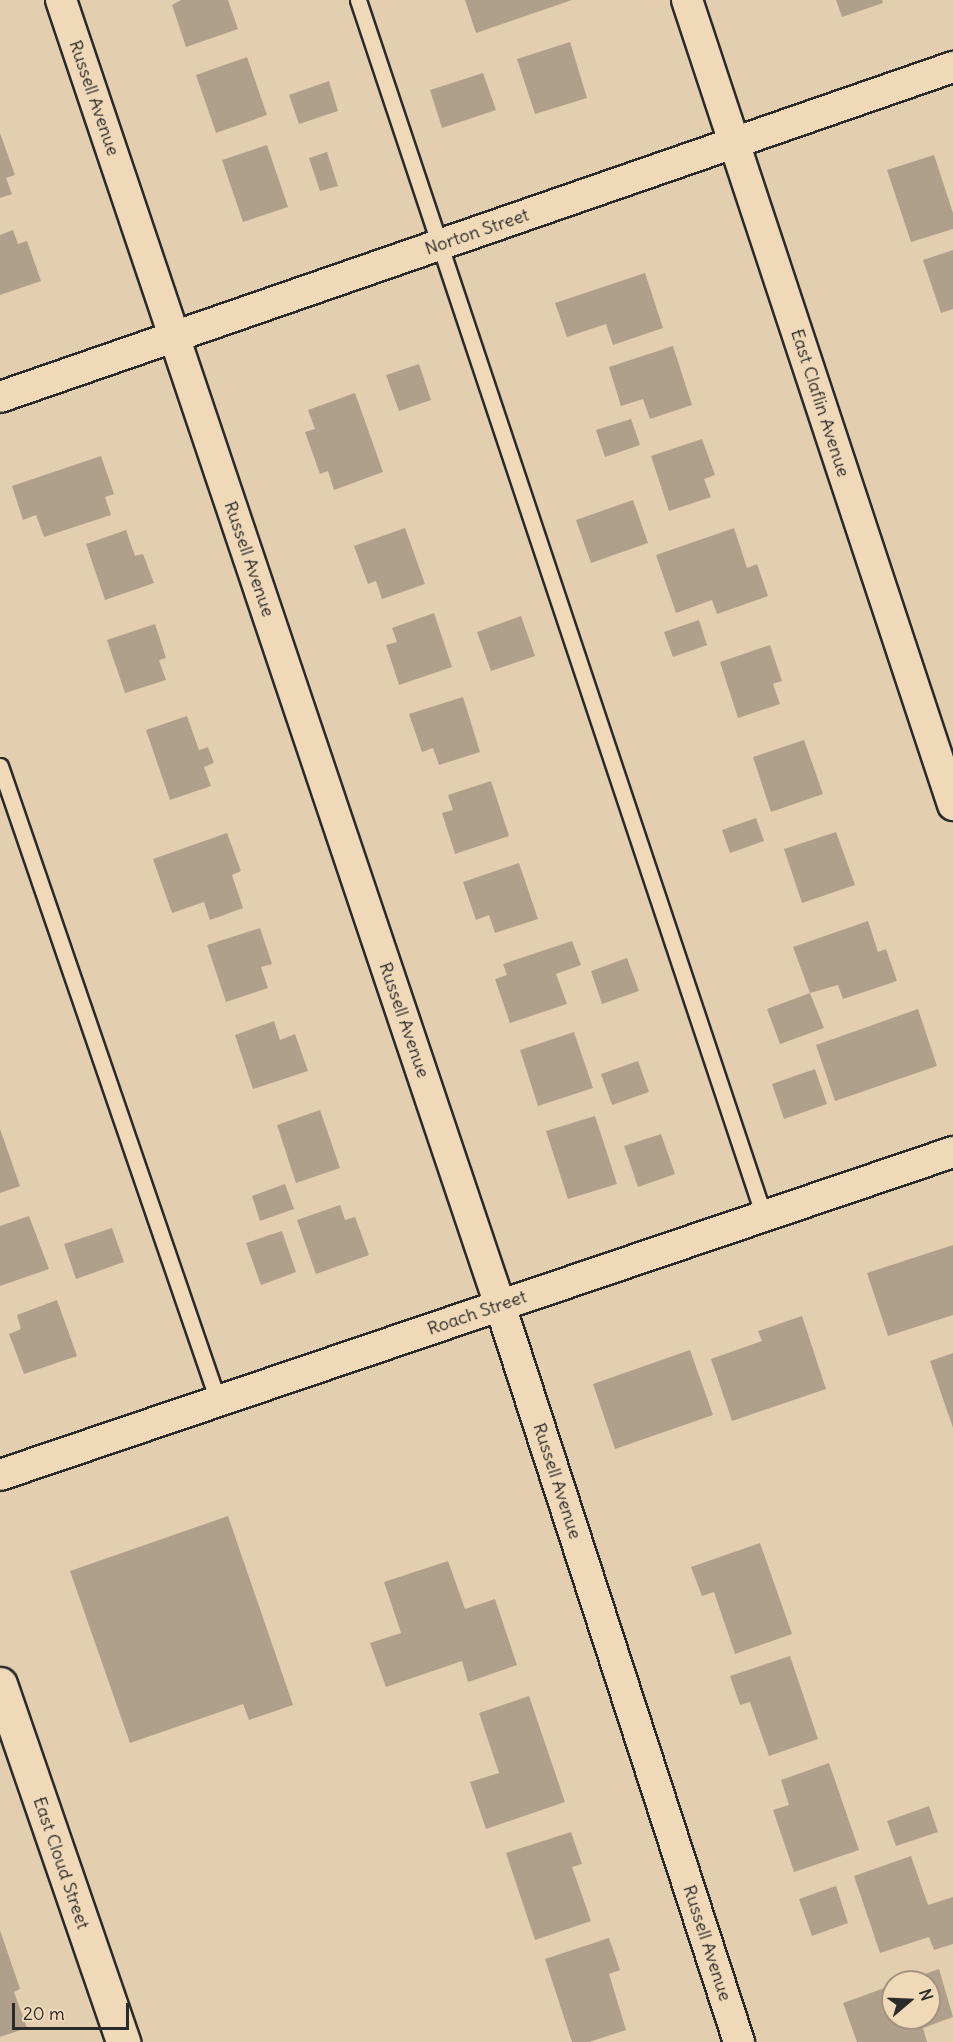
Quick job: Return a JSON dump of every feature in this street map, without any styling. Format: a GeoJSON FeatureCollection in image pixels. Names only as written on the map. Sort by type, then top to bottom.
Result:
{"type":"FeatureCollection","features":[{"type":"Feature","properties":{"kind":"main road","name":"East Cloud Street"},"geometry":{"type":"LineString","coordinates":[[0,1684],[123,2042]]}},
{"type":"Feature","properties":{"kind":"street","name":"Russell Avenue"},"geometry":{"type":"LineString","coordinates":[[61,0],[500,1305],[739,2042]]}},
{"type":"Feature","properties":{"kind":"street","name":"East Claflin Avenue"},"geometry":{"type":"LineString","coordinates":[[687,0],[953,805]]}},
{"type":"Feature","properties":{"kind":"street","name":"Norton Street"},"geometry":{"type":"LineString","coordinates":[[0,397],[953,67]]}},
{"type":"Feature","properties":{"kind":"street","name":"Roach Street"},"geometry":{"type":"LineString","coordinates":[[0,1475],[953,1152]]}},
{"type":"Feature","properties":{"kind":"lane"},"geometry":{"type":"LineString","coordinates":[[358,0],[764,1216]]}},
{"type":"Feature","properties":{"kind":"lane"},"geometry":{"type":"LineString","coordinates":[[0,766],[218,1401]]}},
{"type":"Feature","properties":{"kind":"building"},"geometry":{"type":"Polygon","coordinates":[[[181,0],[228,0],[238,29],[186,47],[172,5],[181,0]]]}},
{"type":"Feature","properties":{"kind":"building"},"geometry":{"type":"Polygon","coordinates":[[[465,0],[572,0],[476,33],[465,0]]]}},
{"type":"Feature","properties":{"kind":"building"},"geometry":{"type":"Polygon","coordinates":[[[836,0],[882,0],[883,3],[842,17],[836,0]]]}},
{"type":"Feature","properties":{"kind":"building"},"geometry":{"type":"Polygon","coordinates":[[[570,42],[587,98],[535,114],[517,59],[570,42]]]}},
{"type":"Feature","properties":{"kind":"building"},"geometry":{"type":"Polygon","coordinates":[[[247,57],[267,115],[216,133],[196,75],[247,57]]]}},
{"type":"Feature","properties":{"kind":"building"},"geometry":{"type":"Polygon","coordinates":[[[483,73],[496,110],[442,128],[430,90],[483,73]]]}},
{"type":"Feature","properties":{"kind":"building"},"geometry":{"type":"Polygon","coordinates":[[[329,81],[338,111],[299,124],[289,95],[329,81]]]}},
{"type":"Feature","properties":{"kind":"building"},"geometry":{"type":"Polygon","coordinates":[[[0,133],[15,175],[6,178],[12,194],[0,198],[0,133]]]}},
{"type":"Feature","properties":{"kind":"building"},"geometry":{"type":"Polygon","coordinates":[[[267,145],[288,207],[243,222],[222,160],[267,145]]]}},
{"type":"Feature","properties":{"kind":"building"},"geometry":{"type":"Polygon","coordinates":[[[327,152],[338,186],[320,191],[309,158],[327,152]]]}},
{"type":"Feature","properties":{"kind":"building"},"geometry":{"type":"Polygon","coordinates":[[[934,155],[953,213],[953,229],[911,242],[887,170],[934,155]]]}},
{"type":"Feature","properties":{"kind":"building"},"geometry":{"type":"Polygon","coordinates":[[[13,230],[18,244],[27,241],[41,281],[0,295],[0,235],[13,230]]]}},
{"type":"Feature","properties":{"kind":"building"},"geometry":{"type":"Polygon","coordinates":[[[953,250],[953,309],[941,313],[923,260],[953,250]]]}},
{"type":"Feature","properties":{"kind":"building"},"geometry":{"type":"Polygon","coordinates":[[[645,273],[663,328],[613,345],[606,324],[567,337],[555,303],[645,273]]]}},
{"type":"Feature","properties":{"kind":"building"},"geometry":{"type":"Polygon","coordinates":[[[673,346],[692,405],[650,419],[643,399],[621,406],[609,367],[673,346]]]}},
{"type":"Feature","properties":{"kind":"building"},"geometry":{"type":"Polygon","coordinates":[[[419,364],[431,400],[399,411],[386,375],[419,364]]]}},
{"type":"Feature","properties":{"kind":"building"},"geometry":{"type":"Polygon","coordinates":[[[355,393],[383,472],[334,490],[328,471],[320,474],[305,432],[315,429],[308,410],[355,393]]]}},
{"type":"Feature","properties":{"kind":"building"},"geometry":{"type":"Polygon","coordinates":[[[631,419],[640,445],[605,457],[596,430],[631,419]]]}},
{"type":"Feature","properties":{"kind":"building"},"geometry":{"type":"Polygon","coordinates":[[[702,439],[715,475],[704,479],[711,497],[669,511],[651,456],[702,439]]]}},
{"type":"Feature","properties":{"kind":"building"},"geometry":{"type":"Polygon","coordinates":[[[101,456],[114,494],[105,497],[111,515],[44,537],[36,515],[23,520],[12,486],[101,456]]]}},
{"type":"Feature","properties":{"kind":"building"},"geometry":{"type":"Polygon","coordinates":[[[633,500],[648,543],[591,563],[576,520],[633,500]]]}},
{"type":"Feature","properties":{"kind":"building"},"geometry":{"type":"Polygon","coordinates":[[[405,528],[425,584],[382,599],[376,581],[368,584],[354,546],[405,528]]]}},
{"type":"Feature","properties":{"kind":"building"},"geometry":{"type":"Polygon","coordinates":[[[734,528],[747,568],[757,564],[768,596],[717,614],[712,600],[676,613],[656,555],[734,528]]]}},
{"type":"Feature","properties":{"kind":"building"},"geometry":{"type":"Polygon","coordinates":[[[126,530],[135,556],[143,554],[154,583],[105,600],[86,544],[126,530]]]}},
{"type":"Feature","properties":{"kind":"building"},"geometry":{"type":"Polygon","coordinates":[[[434,613],[452,667],[399,685],[386,645],[397,642],[392,628],[434,613]]]}},
{"type":"Feature","properties":{"kind":"building"},"geometry":{"type":"Polygon","coordinates":[[[521,616],[535,656],[491,671],[477,632],[521,616]]]}},
{"type":"Feature","properties":{"kind":"building"},"geometry":{"type":"Polygon","coordinates":[[[699,620],[707,645],[673,657],[664,632],[699,620]]]}},
{"type":"Feature","properties":{"kind":"building"},"geometry":{"type":"Polygon","coordinates":[[[155,624],[166,658],[159,660],[166,680],[125,693],[107,640],[155,624]]]}},
{"type":"Feature","properties":{"kind":"building"},"geometry":{"type":"Polygon","coordinates":[[[770,645],[782,681],[773,684],[780,704],[738,718],[720,662],[770,645]]]}},
{"type":"Feature","properties":{"kind":"building"},"geometry":{"type":"Polygon","coordinates":[[[463,697],[480,752],[439,765],[433,748],[422,752],[409,714],[463,697]]]}},
{"type":"Feature","properties":{"kind":"building"},"geometry":{"type":"Polygon","coordinates":[[[187,716],[199,750],[208,747],[214,763],[204,767],[211,786],[170,800],[146,730],[187,716]]]}},
{"type":"Feature","properties":{"kind":"building"},"geometry":{"type":"Polygon","coordinates":[[[804,740],[823,794],[771,812],[753,757],[804,740]]]}},
{"type":"Feature","properties":{"kind":"building"},"geometry":{"type":"Polygon","coordinates":[[[491,781],[509,836],[455,854],[442,813],[453,810],[448,795],[491,781]]]}},
{"type":"Feature","properties":{"kind":"building"},"geometry":{"type":"Polygon","coordinates":[[[756,818],[764,841],[730,853],[722,830],[756,818]]]}},
{"type":"Feature","properties":{"kind":"building"},"geometry":{"type":"Polygon","coordinates":[[[836,832],[855,885],[802,903],[784,849],[836,832]]]}},
{"type":"Feature","properties":{"kind":"building"},"geometry":{"type":"Polygon","coordinates":[[[227,833],[241,871],[232,875],[243,908],[210,920],[204,902],[172,913],[153,859],[227,833]]]}},
{"type":"Feature","properties":{"kind":"building"},"geometry":{"type":"Polygon","coordinates":[[[519,863],[538,919],[495,933],[489,915],[476,920],[463,882],[519,863]]]}},
{"type":"Feature","properties":{"kind":"building"},"geometry":{"type":"Polygon","coordinates":[[[868,921],[878,952],[886,949],[897,981],[843,999],[838,985],[810,993],[793,947],[868,921]]]}},
{"type":"Feature","properties":{"kind":"building"},"geometry":{"type":"Polygon","coordinates":[[[260,928],[272,964],[261,967],[268,988],[226,1002],[207,945],[260,928]]]}},
{"type":"Feature","properties":{"kind":"building"},"geometry":{"type":"Polygon","coordinates":[[[572,941],[581,965],[556,974],[567,1004],[510,1023],[495,979],[507,975],[503,964],[572,941]]]}},
{"type":"Feature","properties":{"kind":"building"},"geometry":{"type":"Polygon","coordinates":[[[627,958],[639,991],[602,1004],[591,971],[627,958]]]}},
{"type":"Feature","properties":{"kind":"building"},"geometry":{"type":"Polygon","coordinates":[[[810,993],[824,1028],[780,1044],[767,1009],[810,993]]]}},
{"type":"Feature","properties":{"kind":"building"},"geometry":{"type":"Polygon","coordinates":[[[918,1009],[937,1066],[835,1101],[816,1045],[918,1009]]]}},
{"type":"Feature","properties":{"kind":"building"},"geometry":{"type":"Polygon","coordinates":[[[274,1021],[280,1040],[295,1034],[308,1071],[253,1089],[235,1035],[274,1021]]]}},
{"type":"Feature","properties":{"kind":"building"},"geometry":{"type":"Polygon","coordinates":[[[574,1032],[593,1088],[538,1106],[520,1050],[574,1032]]]}},
{"type":"Feature","properties":{"kind":"building"},"geometry":{"type":"Polygon","coordinates":[[[638,1061],[649,1092],[612,1105],[601,1074],[638,1061]]]}},
{"type":"Feature","properties":{"kind":"building"},"geometry":{"type":"Polygon","coordinates":[[[815,1069],[827,1104],[784,1119],[772,1084],[815,1069]]]}},
{"type":"Feature","properties":{"kind":"building"},"geometry":{"type":"Polygon","coordinates":[[[320,1110],[340,1168],[296,1183],[277,1125],[320,1110]]]}},
{"type":"Feature","properties":{"kind":"building"},"geometry":{"type":"Polygon","coordinates":[[[595,1116],[617,1184],[568,1199],[546,1131],[595,1116]]]}},
{"type":"Feature","properties":{"kind":"building"},"geometry":{"type":"Polygon","coordinates":[[[0,1129],[20,1186],[0,1193],[0,1129]]]}},
{"type":"Feature","properties":{"kind":"building"},"geometry":{"type":"Polygon","coordinates":[[[661,1134],[675,1174],[638,1187],[624,1146],[661,1134]]]}},
{"type":"Feature","properties":{"kind":"building"},"geometry":{"type":"Polygon","coordinates":[[[285,1184],[294,1209],[260,1221],[252,1196],[285,1184]]]}},
{"type":"Feature","properties":{"kind":"building"},"geometry":{"type":"Polygon","coordinates":[[[340,1205],[345,1220],[355,1217],[369,1255],[316,1274],[297,1220],[340,1205]]]}},
{"type":"Feature","properties":{"kind":"building"},"geometry":{"type":"Polygon","coordinates":[[[29,1216],[49,1269],[0,1286],[0,1226],[29,1216]]]}},
{"type":"Feature","properties":{"kind":"building"},"geometry":{"type":"Polygon","coordinates":[[[112,1228],[124,1262],[76,1279],[64,1244],[112,1228]]]}},
{"type":"Feature","properties":{"kind":"building"},"geometry":{"type":"Polygon","coordinates":[[[282,1231],[296,1272],[261,1285],[246,1243],[282,1231]]]}},
{"type":"Feature","properties":{"kind":"building"},"geometry":{"type":"Polygon","coordinates":[[[953,1245],[953,1315],[888,1336],[867,1273],[953,1245]]]}},
{"type":"Feature","properties":{"kind":"building"},"geometry":{"type":"Polygon","coordinates":[[[57,1300],[77,1356],[24,1374],[9,1334],[21,1329],[17,1315],[57,1300]]]}},
{"type":"Feature","properties":{"kind":"building"},"geometry":{"type":"Polygon","coordinates":[[[802,1316],[826,1389],[732,1421],[711,1359],[762,1341],[758,1331],[802,1316]]]}},
{"type":"Feature","properties":{"kind":"building"},"geometry":{"type":"Polygon","coordinates":[[[690,1350],[713,1415],[615,1449],[593,1384],[690,1350]]]}},
{"type":"Feature","properties":{"kind":"building"},"geometry":{"type":"Polygon","coordinates":[[[953,1353],[953,1428],[930,1361],[953,1353]]]}},
{"type":"Feature","properties":{"kind":"building"},"geometry":{"type":"Polygon","coordinates":[[[228,1516],[293,1705],[249,1720],[243,1704],[130,1743],[70,1571],[228,1516]]]}},
{"type":"Feature","properties":{"kind":"building"},"geometry":{"type":"Polygon","coordinates":[[[760,1543],[792,1634],[735,1654],[714,1592],[702,1596],[691,1567],[760,1543]]]}},
{"type":"Feature","properties":{"kind":"building"},"geometry":{"type":"Polygon","coordinates":[[[448,1561],[465,1609],[495,1599],[517,1665],[468,1682],[462,1661],[386,1687],[370,1643],[401,1633],[384,1582],[448,1561]]]}},
{"type":"Feature","properties":{"kind":"building"},"geometry":{"type":"Polygon","coordinates":[[[790,1656],[818,1739],[769,1756],[750,1702],[740,1705],[730,1676],[790,1656]]]}},
{"type":"Feature","properties":{"kind":"building"},"geometry":{"type":"Polygon","coordinates":[[[529,1696],[565,1802],[486,1829],[470,1782],[499,1773],[479,1713],[529,1696]]]}},
{"type":"Feature","properties":{"kind":"building"},"geometry":{"type":"Polygon","coordinates":[[[829,1763],[859,1850],[794,1872],[773,1810],[789,1805],[781,1780],[829,1763]]]}},
{"type":"Feature","properties":{"kind":"building"},"geometry":{"type":"Polygon","coordinates":[[[929,1806],[938,1832],[896,1846],[887,1821],[929,1806]]]}},
{"type":"Feature","properties":{"kind":"building"},"geometry":{"type":"Polygon","coordinates":[[[571,1832],[582,1864],[572,1867],[591,1921],[535,1940],[506,1853],[571,1832]]]}},
{"type":"Feature","properties":{"kind":"building"},"geometry":{"type":"Polygon","coordinates":[[[911,1856],[928,1905],[953,1897],[953,1944],[934,1950],[929,1937],[880,1953],[854,1876],[911,1856]]]}},
{"type":"Feature","properties":{"kind":"building"},"geometry":{"type":"Polygon","coordinates":[[[836,1886],[848,1923],[812,1936],[799,1899],[836,1886]]]}},
{"type":"Feature","properties":{"kind":"building"},"geometry":{"type":"Polygon","coordinates":[[[0,1930],[20,1989],[14,1992],[27,2028],[0,2037],[0,1930]]]}},
{"type":"Feature","properties":{"kind":"building"},"geometry":{"type":"Polygon","coordinates":[[[609,1938],[620,1970],[609,1974],[626,2030],[589,2042],[572,2042],[545,1959],[609,1938]]]}},
{"type":"Feature","properties":{"kind":"building"},"geometry":{"type":"Polygon","coordinates":[[[941,1976],[953,2017],[941,2021],[941,1976]]]}},
{"type":"Feature","properties":{"kind":"building"},"geometry":{"type":"Polygon","coordinates":[[[881,1989],[881,2030],[924,2030],[927,2042],[857,2042],[843,2003],[881,1989]]]}}]}
